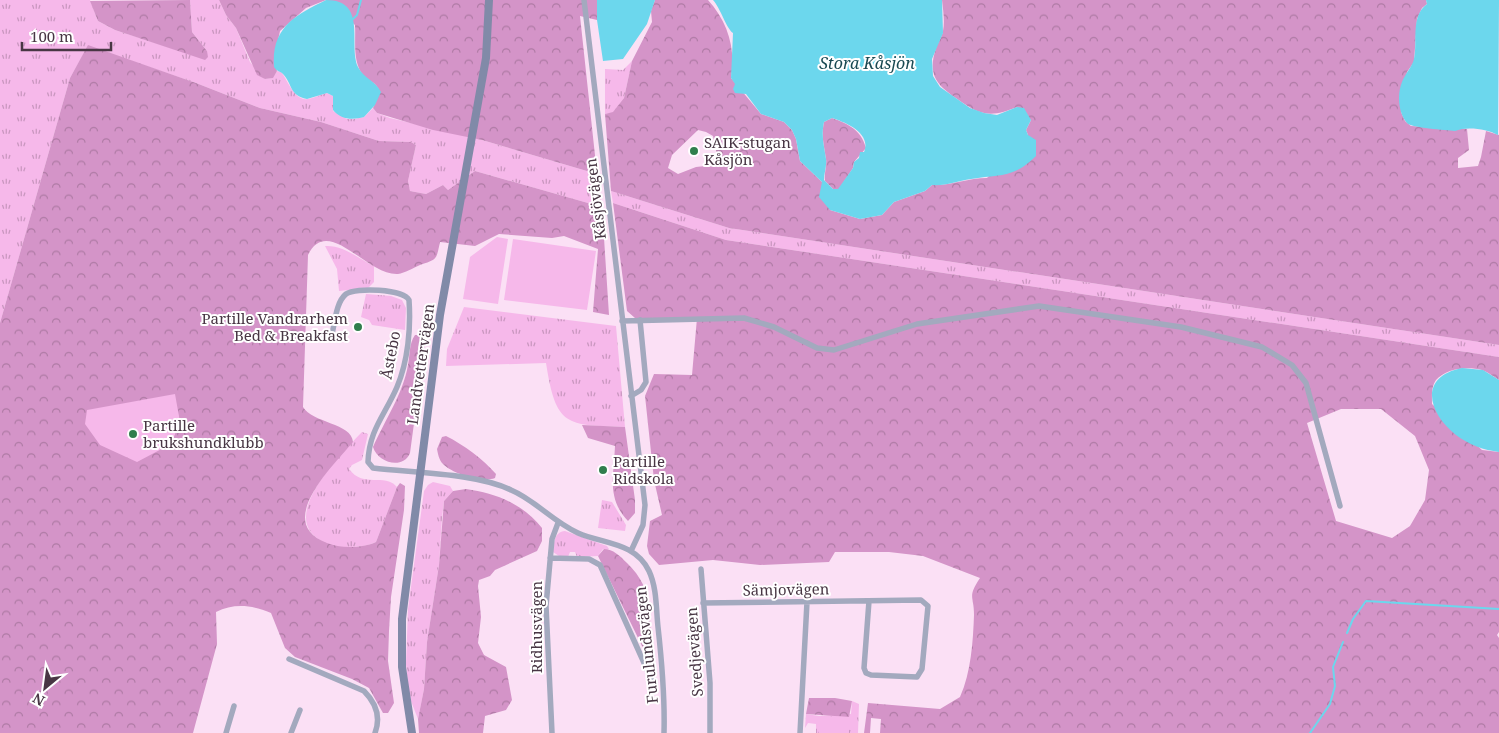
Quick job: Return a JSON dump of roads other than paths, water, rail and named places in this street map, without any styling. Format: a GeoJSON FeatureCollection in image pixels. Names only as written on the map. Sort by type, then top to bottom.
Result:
{"type":"FeatureCollection","features":[{"type":"Feature","properties":{"kind":"street","name":"Landvettervägen"},"geometry":{"type":"LineString","coordinates":[[412,733],[406,704],[401,644],[402,619],[441,308],[486,58],[489,0]]}},
{"type":"Feature","properties":{"kind":"street","name":"Kåsjövägen"},"geometry":{"type":"LineString","coordinates":[[584,0],[644,505],[642,525],[631,551]]}},
{"type":"Feature","properties":{"kind":"street","name":"Åstebo"},"geometry":{"type":"LineString","coordinates":[[332,334],[340,303],[348,294],[367,290],[388,292],[407,297],[410,317],[404,364],[394,395],[371,436],[368,462],[373,468],[419,474]]}},
{"type":"Feature","properties":{"kind":"street"},"geometry":{"type":"LineString","coordinates":[[622,321],[744,318],[774,327],[817,348],[834,350],[917,324],[1038,306],[1181,327],[1262,347],[1292,365],[1306,383],[1340,506]]}},
{"type":"Feature","properties":{"kind":"street"},"geometry":{"type":"LineString","coordinates":[[632,396],[641,390],[646,382],[640,320]]}},
{"type":"Feature","properties":{"kind":"street","name":"Furulundsvägen"},"geometry":{"type":"LineString","coordinates":[[419,474],[458,478],[502,486],[518,493],[558,523],[580,534],[621,546],[631,551],[643,561],[654,586],[665,697],[664,733]]}},
{"type":"Feature","properties":{"kind":"street","name":"Ridhusvägen"},"geometry":{"type":"LineString","coordinates":[[552,733],[546,606],[553,533],[558,523]]}},
{"type":"Feature","properties":{"kind":"street"},"geometry":{"type":"LineString","coordinates":[[550,558],[589,559],[600,565],[654,685]]}},
{"type":"Feature","properties":{"kind":"street","name":"Svedjevägen"},"geometry":{"type":"LineString","coordinates":[[701,569],[710,683],[710,733]]}},
{"type":"Feature","properties":{"kind":"street","name":"Sämjovägen"},"geometry":{"type":"LineString","coordinates":[[703,603],[921,600],[927,604],[922,669],[917,677],[870,676],[866,673],[864,668],[868,601]]}},
{"type":"Feature","properties":{"kind":"street"},"geometry":{"type":"LineString","coordinates":[[800,733],[807,602]]}},
{"type":"Feature","properties":{"kind":"street"},"geometry":{"type":"LineString","coordinates":[[289,659],[364,691],[372,701],[377,713],[375,733]]}},
{"type":"Feature","properties":{"kind":"street"},"geometry":{"type":"LineString","coordinates":[[226,733],[234,706]]}},
{"type":"Feature","properties":{"kind":"street"},"geometry":{"type":"LineString","coordinates":[[291,733],[300,710]]}},
{"type":"Feature","properties":{"kind":"water"},"geometry":{"type":"Polygon","coordinates":[[[326,0],[339,2],[347,7],[352,15],[355,58],[358,67],[381,92],[375,105],[364,117],[351,119],[340,116],[333,110],[333,96],[327,93],[307,99],[297,95],[283,74],[274,67],[276,42],[287,24],[304,11],[326,0]]]}},
{"type":"Feature","properties":{"kind":"water"},"geometry":{"type":"Polygon","coordinates":[[[597,0],[655,0],[647,24],[623,59],[603,61],[597,20],[597,0]]]}},
{"type":"Feature","properties":{"kind":"water","name":"Stora Kåsjön"},"geometry":{"type":"Polygon","coordinates":[[[713,0],[942,0],[943,33],[932,59],[933,76],[940,87],[970,108],[984,113],[997,115],[1017,107],[1024,108],[1031,120],[1026,130],[1028,135],[1036,140],[1036,156],[1020,169],[1013,172],[932,185],[925,191],[894,202],[882,215],[860,219],[830,210],[819,197],[822,182],[800,161],[796,139],[792,130],[784,122],[761,114],[746,94],[735,93],[733,89],[735,84],[731,78],[733,33],[730,31],[713,0]],[[832,118],[824,122],[823,132],[826,162],[824,180],[833,189],[838,189],[853,168],[854,162],[859,158],[860,152],[864,152],[865,145],[864,139],[856,129],[832,118]]]}},
{"type":"Feature","properties":{"kind":"water"},"geometry":{"type":"Polygon","coordinates":[[[1426,0],[1499,0],[1498,135],[1477,129],[1460,129],[1455,131],[1410,125],[1404,119],[1400,109],[1399,92],[1403,79],[1414,59],[1416,22],[1422,9],[1427,4],[1426,0]]]}},
{"type":"Feature","properties":{"kind":"water"},"geometry":{"type":"Polygon","coordinates":[[[1462,368],[1483,370],[1499,380],[1499,452],[1488,450],[1461,439],[1446,426],[1434,407],[1433,387],[1439,379],[1448,373],[1462,368]]]}},
{"type":"Feature","properties":{"kind":"waterway"},"geometry":{"type":"LineString","coordinates":[[353,19],[357,15],[361,0]]}},
{"type":"Feature","properties":{"kind":"waterway"},"geometry":{"type":"LineString","coordinates":[[1347,633],[1353,619],[1366,601],[1499,609]]}},
{"type":"Feature","properties":{"kind":"waterway"},"geometry":{"type":"LineString","coordinates":[[1310,733],[1330,704],[1335,686],[1333,667],[1343,642]]}},
{"type":"Feature","properties":{"kind":"place","name":"SAIK-stugan Kåsjön"},"geometry":{"type":"Point","coordinates":[694,151]}},
{"type":"Feature","properties":{"kind":"place","name":"Partille Vandrarhem Bed & Breakfast"},"geometry":{"type":"Point","coordinates":[358,327]}},
{"type":"Feature","properties":{"kind":"place","name":"Partille brukshundklubb"},"geometry":{"type":"Point","coordinates":[133,434]}},
{"type":"Feature","properties":{"kind":"place","name":"Partille Ridskola"},"geometry":{"type":"Point","coordinates":[603,470]}}]}
